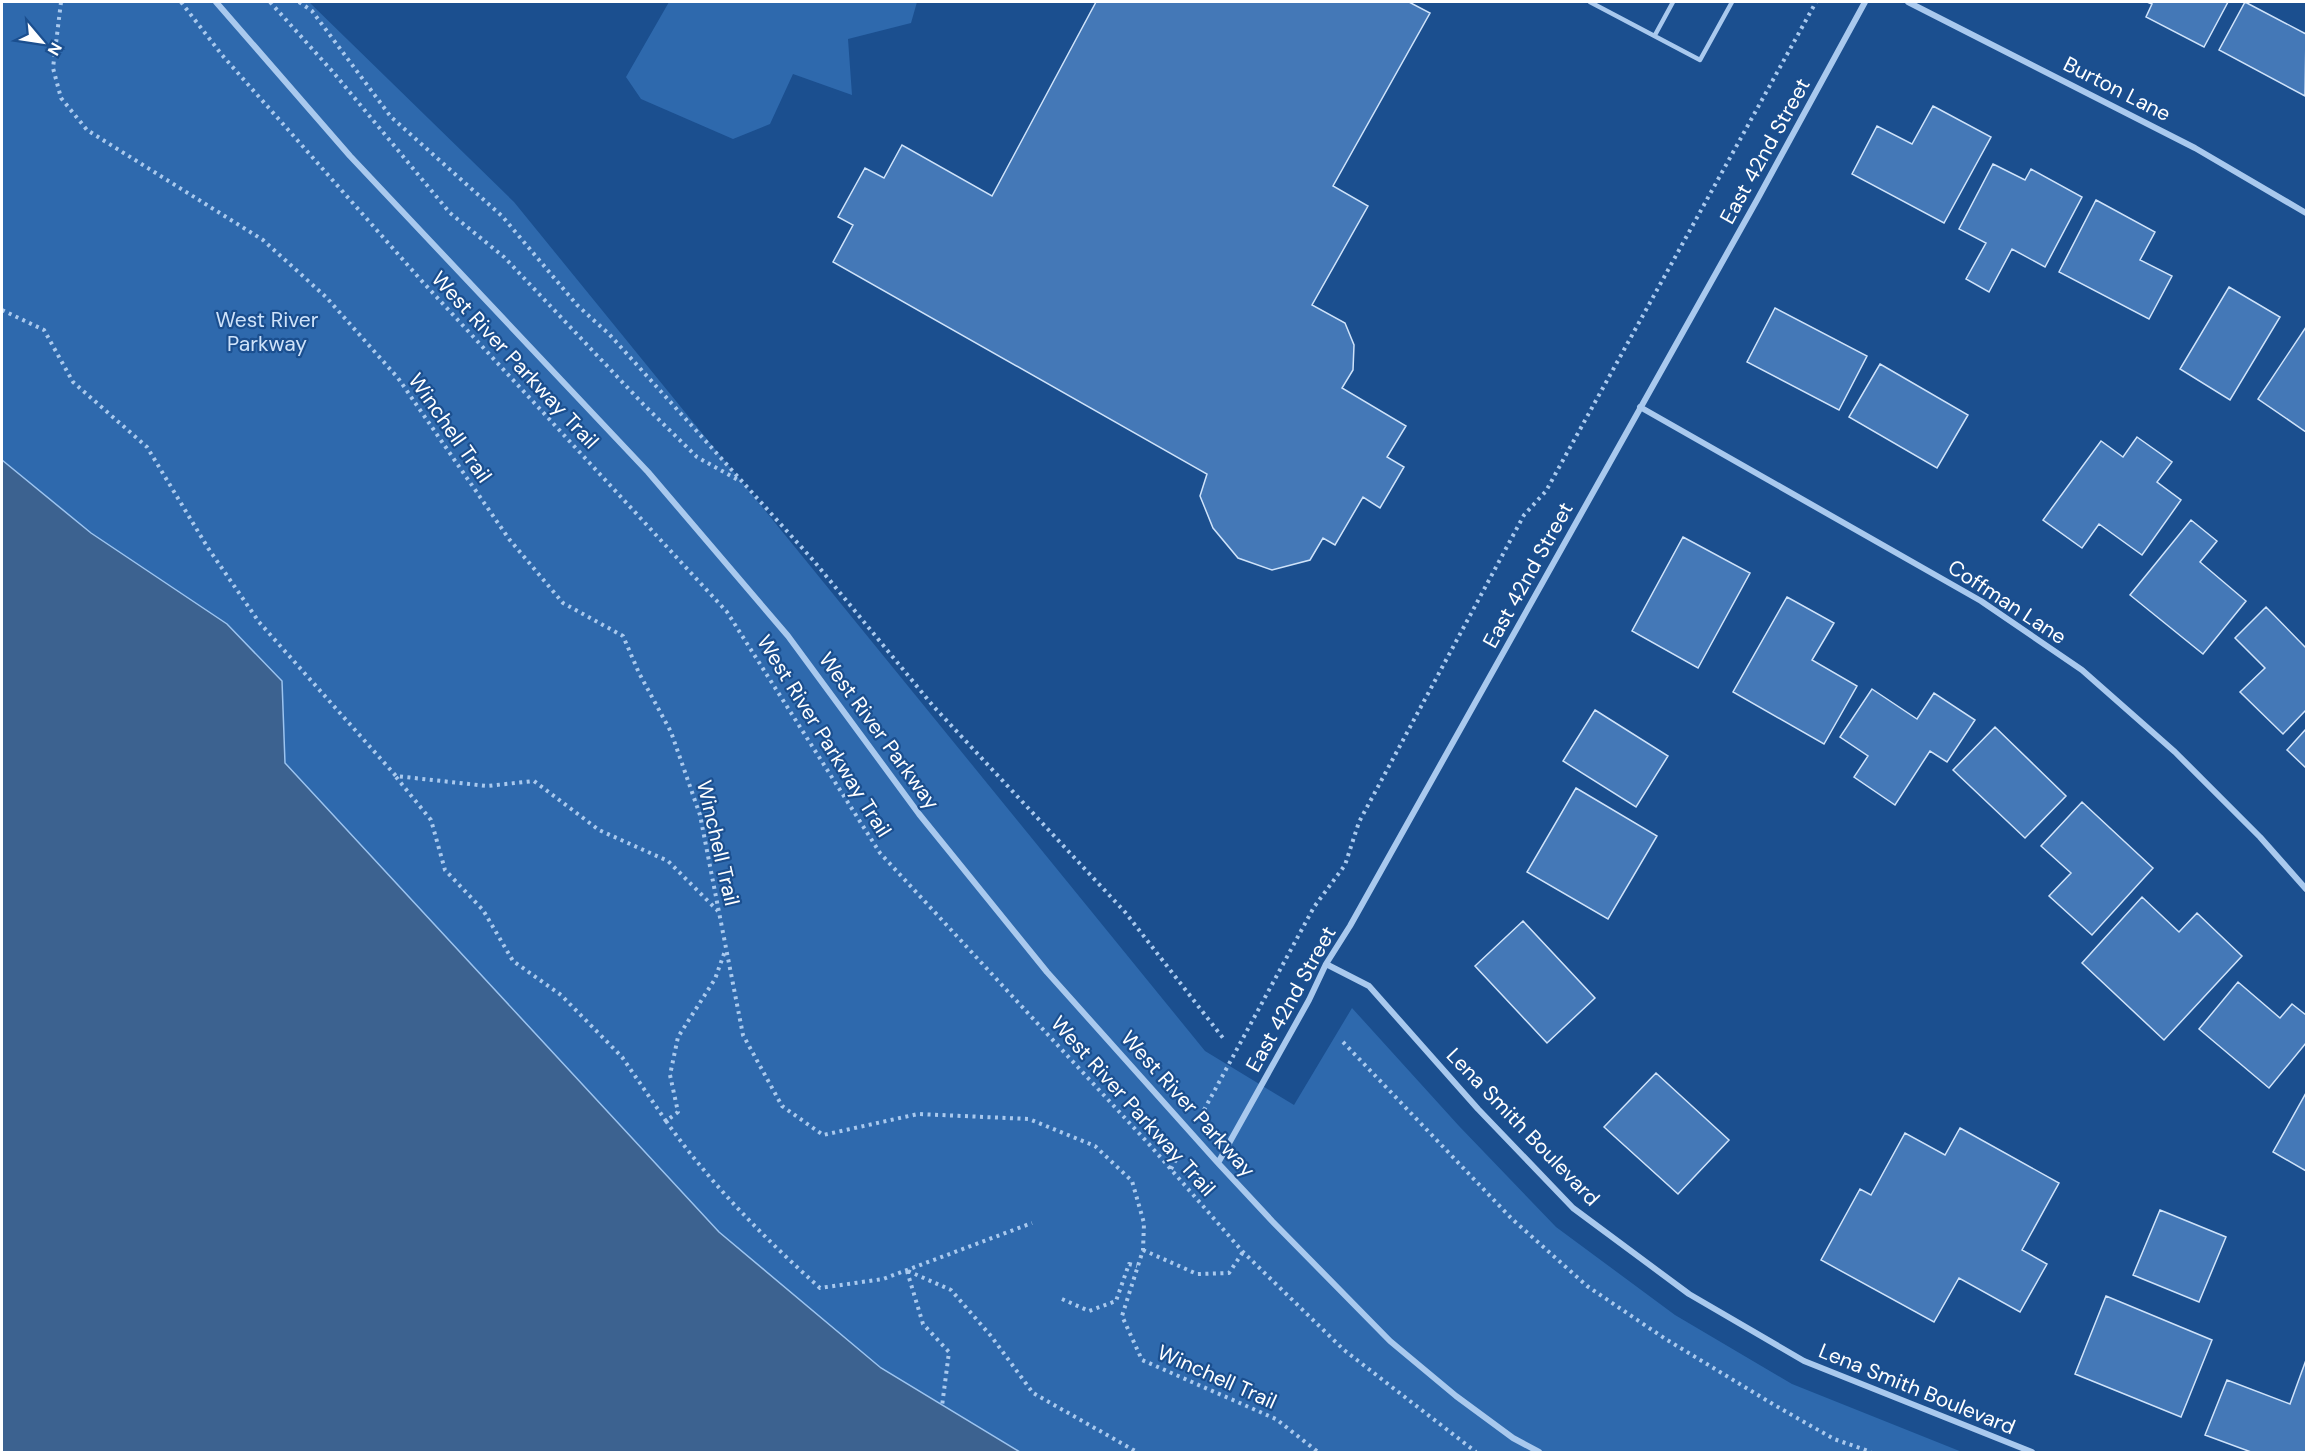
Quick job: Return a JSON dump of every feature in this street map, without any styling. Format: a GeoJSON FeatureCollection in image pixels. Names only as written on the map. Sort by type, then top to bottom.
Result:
{"type":"FeatureCollection","features":[{"type":"Feature","properties":{"kind":"street","name":"West River Parkway"},"geometry":{"type":"LineString","coordinates":[[216,2],[350,156],[656,481],[788,636],[919,814],[1047,972],[1218,1163],[1390,1341],[1456,1396],[1513,1438],[1539,1452]]}},
{"type":"Feature","properties":{"kind":"street","name":"East 42nd Street"},"geometry":{"type":"LineString","coordinates":[[1218,1163],[1310,1000],[1326,963],[1361,905],[1758,200],[1865,2]]}},
{"type":"Feature","properties":{"kind":"street","name":"Burton Lane"},"geometry":{"type":"LineString","coordinates":[[1908,2],[2196,148],[2307,213]]}},
{"type":"Feature","properties":{"kind":"street","name":"Coffman Lane"},"geometry":{"type":"LineString","coordinates":[[1640,407],[1981,601],[2082,670],[2175,752],[2260,837],[2307,889]]}},
{"type":"Feature","properties":{"kind":"street","name":"Lena Smith Boulevard"},"geometry":{"type":"LineString","coordinates":[[1326,963],[1369,986],[1478,1109],[1573,1208],[1689,1294],[1804,1361],[2032,1452]]}},
{"type":"Feature","properties":{"kind":"lane"},"geometry":{"type":"LineString","coordinates":[[1590,2],[1700,60],[1732,2]]}},
{"type":"Feature","properties":{"kind":"lane"},"geometry":{"type":"LineString","coordinates":[[1655,35],[1673,2]]}},
{"type":"Feature","properties":{"kind":"path","name":"Winchell Trail"},"geometry":{"type":"LineString","coordinates":[[61,2],[53,68],[61,98],[87,130],[263,240],[326,297],[398,378],[509,539],[563,603],[623,636],[639,673],[672,732],[700,815],[743,1035],[782,1106],[823,1135],[918,1114],[1029,1119],[1095,1146],[1132,1180],[1144,1223],[1143,1250],[1122,1316],[1142,1360],[1275,1419],[1318,1452]]}},
{"type":"Feature","properties":{"kind":"path","name":"West River Parkway Trail"},"geometry":{"type":"LineString","coordinates":[[181,2],[222,55],[420,279],[727,612],[880,853],[1171,1169],[1243,1252],[1344,1350],[1476,1452]]}},
{"type":"Feature","properties":{"kind":"path"},"geometry":{"type":"LineString","coordinates":[[270,2],[333,72],[450,213],[504,257],[644,405],[697,457],[743,482]]}},
{"type":"Feature","properties":{"kind":"path"},"geometry":{"type":"LineString","coordinates":[[299,2],[312,11],[391,117],[502,216],[577,305],[609,334],[813,560],[934,707],[1125,912],[1223,1038]]}},
{"type":"Feature","properties":{"kind":"path"},"geometry":{"type":"LineString","coordinates":[[1171,1169],[1314,908],[1345,865],[1359,822],[1524,515],[1546,491],[1816,2]]}},
{"type":"Feature","properties":{"kind":"path"},"geometry":{"type":"LineString","coordinates":[[2,310],[44,330],[73,382],[147,447],[207,548],[259,622],[431,820],[445,870],[483,910],[513,962],[561,994],[614,1049],[691,1156],[786,1258],[820,1288],[883,1280],[1032,1223]]}},
{"type":"Feature","properties":{"kind":"path"},"geometry":{"type":"LineString","coordinates":[[396,777],[487,786],[534,781],[599,830],[668,861],[719,912]]}},
{"type":"Feature","properties":{"kind":"path"},"geometry":{"type":"LineString","coordinates":[[666,1121],[678,1112],[670,1075],[678,1037],[715,979],[726,949]]}},
{"type":"Feature","properties":{"kind":"path"},"geometry":{"type":"LineString","coordinates":[[1343,1042],[1512,1220],[1587,1286],[1664,1338],[1776,1406],[1833,1439],[1870,1452]]}},
{"type":"Feature","properties":{"kind":"path"},"geometry":{"type":"LineString","coordinates":[[1143,1250],[1197,1274],[1229,1273],[1243,1252]]}},
{"type":"Feature","properties":{"kind":"path"},"geometry":{"type":"LineString","coordinates":[[1062,1299],[1089,1311],[1116,1301],[1129,1264],[1137,1266]]}},
{"type":"Feature","properties":{"kind":"path"},"geometry":{"type":"LineString","coordinates":[[907,1271],[923,1324],[949,1352],[942,1406]]}},
{"type":"Feature","properties":{"kind":"path"},"geometry":{"type":"LineString","coordinates":[[907,1271],[951,1290],[991,1336],[1033,1393],[1137,1452]]}},
{"type":"Feature","properties":{"kind":"green space","name":"West River Parkway"},"geometry":{"type":"Polygon","coordinates":[[[2,2],[309,2],[514,202],[1205,1051],[1294,1105],[1352,1008],[1459,1126],[1556,1227],[1675,1315],[1792,1384],[1962,1452],[1020,1452],[881,1368],[719,1232],[285,763],[282,681],[227,624],[91,533],[2,460],[2,2]]]}},
{"type":"Feature","properties":{"kind":"green space"},"geometry":{"type":"Polygon","coordinates":[[[669,2],[917,2],[911,23],[848,39],[852,95],[793,74],[770,124],[733,139],[641,99],[626,77],[669,2]]]}},
{"type":"Feature","properties":{"kind":"shaded area"},"geometry":{"type":"Polygon","coordinates":[[[2,460],[91,533],[227,624],[282,681],[285,763],[719,1232],[881,1368],[1020,1452],[2,1452],[2,460]]]}},
{"type":"Feature","properties":{"kind":"building"},"geometry":{"type":"Polygon","coordinates":[[[1096,2],[1409,2],[1430,13],[1333,186],[1368,206],[1312,305],[1345,323],[1354,345],[1353,370],[1342,388],[1406,426],[1387,457],[1404,467],[1380,508],[1363,497],[1335,545],[1323,538],[1310,560],[1272,570],[1238,558],[1213,528],[1200,496],[1207,474],[833,262],[853,225],[838,217],[865,168],[884,178],[902,145],[992,196],[1096,2]]]}},
{"type":"Feature","properties":{"kind":"building"},"geometry":{"type":"Polygon","coordinates":[[[2147,2],[2228,2],[2204,47],[2146,17],[2152,4],[2147,2]]]}},
{"type":"Feature","properties":{"kind":"building"},"geometry":{"type":"Polygon","coordinates":[[[2245,2],[2306,34],[2305,96],[2219,50],[2245,2]]]}},
{"type":"Feature","properties":{"kind":"building"},"geometry":{"type":"Polygon","coordinates":[[[1933,106],[1991,137],[1944,223],[1852,174],[1877,126],[1912,144],[1933,106]]]}},
{"type":"Feature","properties":{"kind":"building"},"geometry":{"type":"Polygon","coordinates":[[[1993,164],[2025,180],[2031,169],[2082,197],[2045,267],[2012,249],[1989,292],[1966,279],[1986,243],[1959,229],[1993,164]]]}},
{"type":"Feature","properties":{"kind":"building"},"geometry":{"type":"Polygon","coordinates":[[[2096,200],[2155,232],[2140,260],[2172,276],[2149,319],[2059,272],[2096,200]]]}},
{"type":"Feature","properties":{"kind":"building"},"geometry":{"type":"Polygon","coordinates":[[[2229,287],[2280,317],[2230,400],[2180,369],[2229,287]]]}},
{"type":"Feature","properties":{"kind":"building"},"geometry":{"type":"Polygon","coordinates":[[[1775,308],[1867,356],[1839,410],[1747,362],[1775,308]]]}},
{"type":"Feature","properties":{"kind":"building"},"geometry":{"type":"Polygon","coordinates":[[[2306,327],[2306,432],[2258,399],[2306,327]]]}},
{"type":"Feature","properties":{"kind":"building"},"geometry":{"type":"Polygon","coordinates":[[[1880,364],[1968,415],[1937,468],[1849,417],[1880,364]]]}},
{"type":"Feature","properties":{"kind":"building"},"geometry":{"type":"Polygon","coordinates":[[[2137,437],[2172,462],[2157,482],[2181,500],[2142,555],[2099,524],[2082,548],[2043,520],[2101,441],[2123,457],[2137,437]]]}},
{"type":"Feature","properties":{"kind":"building"},"geometry":{"type":"Polygon","coordinates":[[[2191,520],[2217,541],[2200,562],[2246,601],[2203,654],[2130,595],[2191,520]]]}},
{"type":"Feature","properties":{"kind":"building"},"geometry":{"type":"Polygon","coordinates":[[[1683,537],[1750,573],[1698,668],[1632,631],[1683,537]]]}},
{"type":"Feature","properties":{"kind":"building"},"geometry":{"type":"Polygon","coordinates":[[[1787,597],[1834,623],[1812,660],[1857,686],[1824,744],[1733,692],[1787,597]]]}},
{"type":"Feature","properties":{"kind":"building"},"geometry":{"type":"Polygon","coordinates":[[[2266,607],[2306,648],[2306,710],[2283,734],[2240,692],[2265,668],[2235,638],[2266,607]]]}},
{"type":"Feature","properties":{"kind":"building"},"geometry":{"type":"Polygon","coordinates":[[[1872,689],[1917,719],[1934,693],[1975,720],[1947,762],[1930,751],[1895,805],[1854,777],[1868,756],[1840,737],[1872,689]]]}},
{"type":"Feature","properties":{"kind":"building"},"geometry":{"type":"Polygon","coordinates":[[[1595,710],[1668,756],[1636,807],[1563,761],[1595,710]]]}},
{"type":"Feature","properties":{"kind":"building"},"geometry":{"type":"Polygon","coordinates":[[[1995,727],[2066,796],[2025,838],[1953,770],[1995,727]]]}},
{"type":"Feature","properties":{"kind":"building"},"geometry":{"type":"Polygon","coordinates":[[[2306,729],[2306,768],[2287,750],[2306,729]]]}},
{"type":"Feature","properties":{"kind":"building"},"geometry":{"type":"Polygon","coordinates":[[[1576,788],[1657,836],[1608,919],[1527,872],[1576,788]]]}},
{"type":"Feature","properties":{"kind":"building"},"geometry":{"type":"Polygon","coordinates":[[[2082,802],[2153,868],[2092,935],[2049,896],[2071,873],[2041,846],[2082,802]]]}},
{"type":"Feature","properties":{"kind":"building"},"geometry":{"type":"Polygon","coordinates":[[[2142,897],[2179,932],[2197,913],[2242,956],[2164,1040],[2082,963],[2142,897]]]}},
{"type":"Feature","properties":{"kind":"building"},"geometry":{"type":"Polygon","coordinates":[[[1523,921],[1595,998],[1547,1043],[1475,966],[1523,921]]]}},
{"type":"Feature","properties":{"kind":"building"},"geometry":{"type":"Polygon","coordinates":[[[2238,982],[2280,1018],[2292,1004],[2306,1015],[2306,1043],[2269,1088],[2199,1029],[2238,982]]]}},
{"type":"Feature","properties":{"kind":"building"},"geometry":{"type":"Polygon","coordinates":[[[1656,1073],[1729,1140],[1678,1194],[1604,1127],[1656,1073]]]}},
{"type":"Feature","properties":{"kind":"building"},"geometry":{"type":"Polygon","coordinates":[[[2306,1093],[2306,1171],[2273,1152],[2306,1093]]]}},
{"type":"Feature","properties":{"kind":"building"},"geometry":{"type":"Polygon","coordinates":[[[1960,1128],[2059,1183],[2022,1250],[2047,1264],[2020,1312],[1959,1278],[1934,1322],[1821,1260],[1860,1189],[1871,1195],[1905,1133],[1945,1155],[1960,1128]]]}},
{"type":"Feature","properties":{"kind":"building"},"geometry":{"type":"Polygon","coordinates":[[[2160,1210],[2226,1237],[2199,1302],[2133,1275],[2160,1210]]]}},
{"type":"Feature","properties":{"kind":"building"},"geometry":{"type":"Polygon","coordinates":[[[2106,1296],[2212,1340],[2181,1417],[2075,1374],[2106,1296]]]}},
{"type":"Feature","properties":{"kind":"building"},"geometry":{"type":"Polygon","coordinates":[[[2306,1360],[2306,1452],[2251,1452],[2205,1435],[2227,1380],[2290,1404],[2306,1360]]]}}]}
